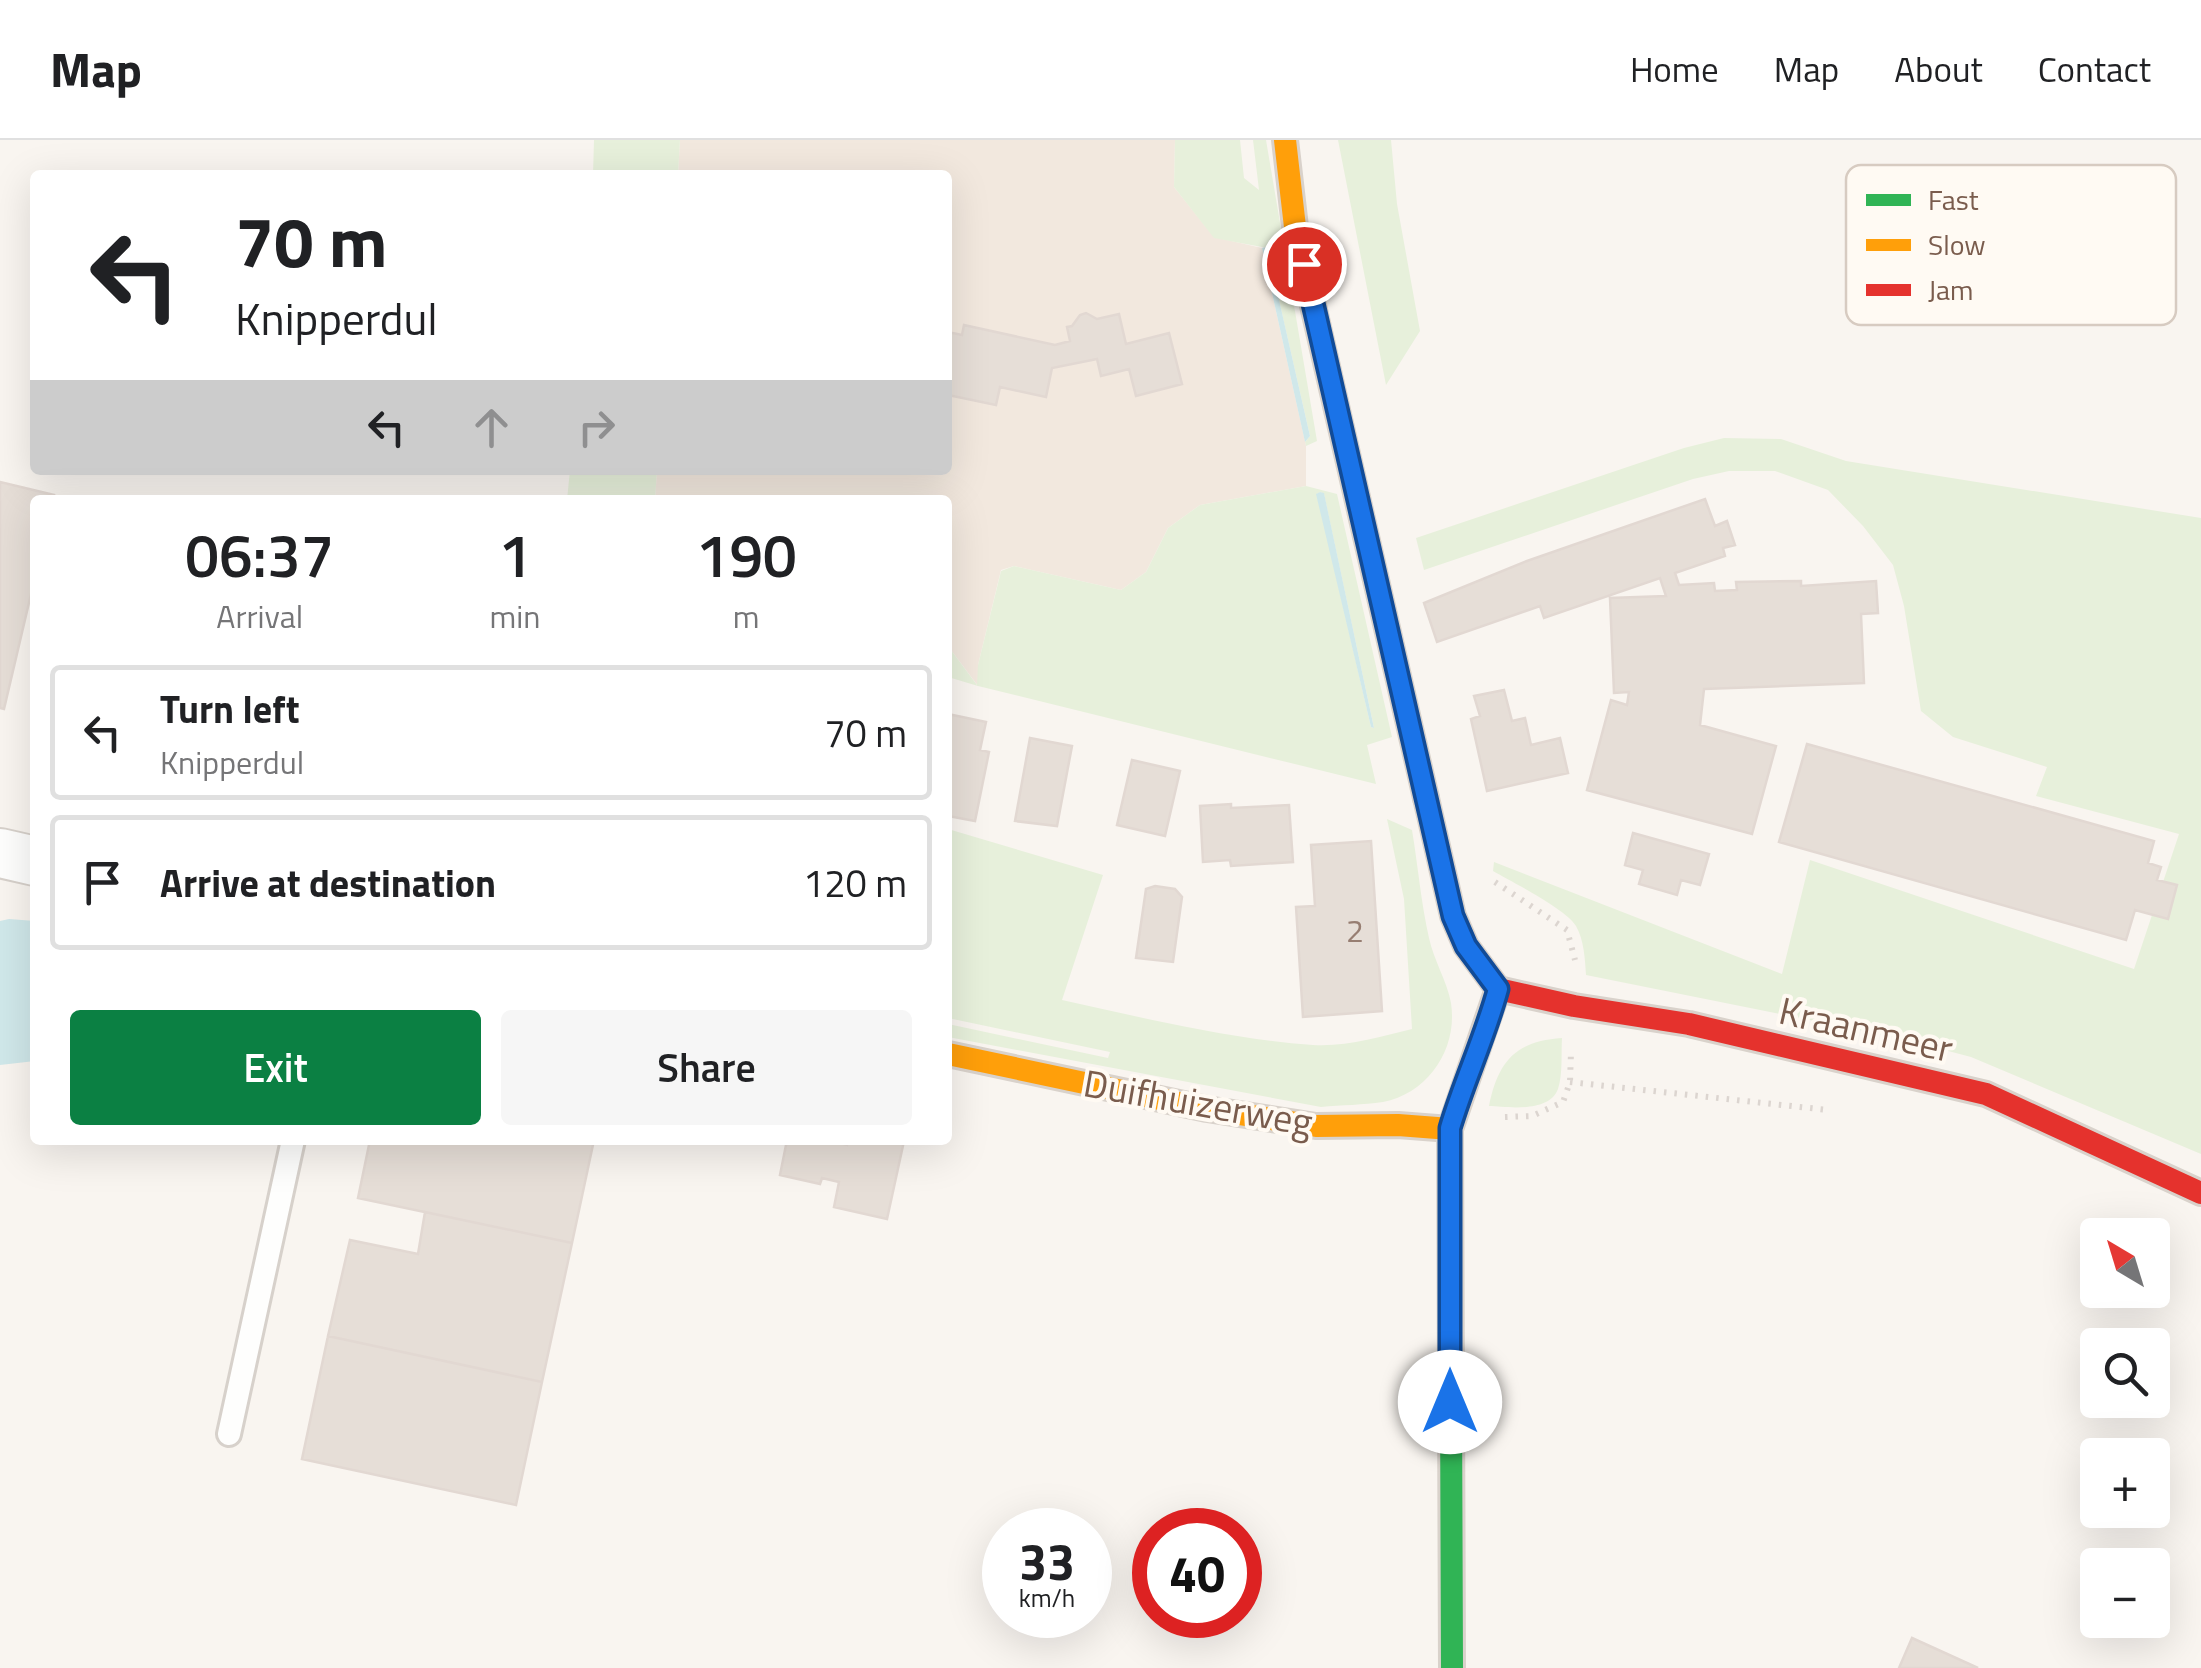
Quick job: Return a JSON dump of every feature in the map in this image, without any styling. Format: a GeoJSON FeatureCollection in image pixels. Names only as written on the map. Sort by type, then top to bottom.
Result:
{"type":"FeatureCollection","features":[{"type":"Feature","properties":{"kind":"street"},"geometry":{"type":"LineString","coordinates":[[1284,140],[1296,228],[1449,901],[1466,946],[1498,989],[1450,1128],[1452,1668]]}},
{"type":"Feature","properties":{"kind":"street"},"geometry":{"type":"LineString","coordinates":[[0,854],[30,860]]}},
{"type":"Feature","properties":{"kind":"street","name":"Kraanmeer"},"geometry":{"type":"LineString","coordinates":[[1498,989],[1574,1006],[1689,1024],[1986,1094],[2201,1193]]}},
{"type":"Feature","properties":{"kind":"street","name":"Duifhuizerweg"},"geometry":{"type":"LineString","coordinates":[[952,1055],[1207,1109],[1316,1126],[1450,1128]]}},
{"type":"Feature","properties":{"kind":"lane"},"geometry":{"type":"LineString","coordinates":[[229,1434],[292,1145]]}},
{"type":"Feature","properties":{"kind":"path"},"geometry":{"type":"LineString","coordinates":[[1450,1128],[1487,1118],[1532,1116],[1562,1102],[1570,1082],[1834,1110]]}},
{"type":"Feature","properties":{"kind":"shaded area"},"geometry":{"type":"Polygon","coordinates":[[[680,140],[1175,140],[1174,187],[1214,237],[1262,248],[1306,446],[1306,486],[1200,505],[1168,528],[1146,572],[1121,590],[1014,566],[1001,570],[978,665],[978,686],[952,651],[952,495],[655,495],[657,475],[952,475],[952,170],[678,170],[680,140]]]}},
{"type":"Feature","properties":{"kind":"green space"},"geometry":{"type":"Polygon","coordinates":[[[594,140],[680,140],[678,170],[593,170],[594,140]]]}},
{"type":"Feature","properties":{"kind":"green space"},"geometry":{"type":"Polygon","coordinates":[[[1175,140],[1240,140],[1244,178],[1259,190],[1253,140],[1266,140],[1317,441],[1306,446],[1310,436],[1267,248],[1214,238],[1174,187],[1175,140]]]}},
{"type":"Feature","properties":{"kind":"green space"},"geometry":{"type":"Polygon","coordinates":[[[1338,140],[1391,140],[1397,204],[1420,331],[1386,385],[1338,140]]]}},
{"type":"Feature","properties":{"kind":"green space"},"geometry":{"type":"Polygon","coordinates":[[[1724,438],[1781,439],[1846,461],[2201,518],[2201,1154],[1971,1057],[1899,1038],[1586,975],[1581,937],[1570,919],[1493,871],[1494,862],[1782,974],[1810,860],[2134,969],[2179,834],[2036,796],[2047,767],[1953,737],[1921,711],[1904,606],[1893,565],[1828,490],[1775,471],[1729,471],[1693,479],[1424,570],[1416,538],[1724,438]]]}},
{"type":"Feature","properties":{"kind":"green space"},"geometry":{"type":"Polygon","coordinates":[[[570,475],[657,475],[655,495],[568,495],[570,475]]]}},
{"type":"Feature","properties":{"kind":"green space"},"geometry":{"type":"Polygon","coordinates":[[[1306,486],[1337,494],[1392,737],[1367,745],[1376,784],[978,686],[952,678],[952,651],[977,685],[978,665],[1001,571],[1014,566],[1121,590],[1146,572],[1168,528],[1200,505],[1306,486]],[[1320,492],[1317,494],[1374,728],[1324,494],[1320,492]]]}},
{"type":"Feature","properties":{"kind":"green space"},"geometry":{"type":"Polygon","coordinates":[[[1387,819],[1412,830],[1429,938],[1449,995],[1452,1020],[1445,1052],[1427,1079],[1383,1102],[1321,1107],[952,1038],[952,1025],[1108,1058],[1110,1052],[952,1019],[952,830],[1103,875],[1062,1000],[1218,1033],[1325,1045],[1412,1029],[1404,899],[1387,819]]]}},
{"type":"Feature","properties":{"kind":"green space"},"geometry":{"type":"Polygon","coordinates":[[[1562,1038],[1561,1077],[1553,1097],[1527,1107],[1489,1106],[1498,1077],[1511,1057],[1532,1044],[1562,1038]]]}},
{"type":"Feature","properties":{"kind":"water"},"geometry":{"type":"Polygon","coordinates":[[[1267,247],[1310,436],[1305,442],[1262,248],[1267,247]]]}},
{"type":"Feature","properties":{"kind":"water"},"geometry":{"type":"Polygon","coordinates":[[[1324,493],[1374,728],[1316,494],[1324,493]]]}},
{"type":"Feature","properties":{"kind":"water"},"geometry":{"type":"Polygon","coordinates":[[[0,921],[30,921],[30,1062],[0,1065],[0,921]]]}},
{"type":"Feature","properties":{"kind":"building"},"geometry":{"type":"Polygon","coordinates":[[[1086,313],[1097,319],[1119,314],[1126,344],[1169,333],[1182,384],[1136,396],[1129,369],[1101,376],[1097,359],[1052,368],[1046,397],[1000,387],[996,405],[952,396],[952,333],[962,335],[964,325],[1055,345],[1070,341],[1067,327],[1086,313]]]}},
{"type":"Feature","properties":{"kind":"building"},"geometry":{"type":"Polygon","coordinates":[[[0,482],[54,495],[30,495],[30,598],[4,709],[0,708],[0,482]]]}},
{"type":"Feature","properties":{"kind":"building"},"geometry":{"type":"Polygon","coordinates":[[[1705,499],[1715,526],[1727,521],[1735,545],[1723,548],[1725,556],[1675,573],[1679,585],[1714,583],[1715,591],[1737,590],[1736,582],[1801,581],[1801,586],[1876,581],[1878,613],[1861,614],[1864,683],[1704,689],[1700,725],[1776,746],[1752,834],[1587,790],[1611,700],[1627,705],[1629,692],[1614,693],[1610,598],[1666,596],[1660,578],[1544,618],[1540,606],[1437,642],[1424,603],[1527,561],[1705,499]]]}},
{"type":"Feature","properties":{"kind":"building"},"geometry":{"type":"Polygon","coordinates":[[[1504,690],[1512,721],[1525,718],[1531,745],[1560,738],[1568,773],[1487,791],[1471,719],[1480,716],[1474,696],[1504,690]]]}},
{"type":"Feature","properties":{"kind":"building"},"geometry":{"type":"Polygon","coordinates":[[[952,715],[986,722],[980,750],[989,752],[975,821],[952,817],[952,715]]]}},
{"type":"Feature","properties":{"kind":"building"},"geometry":{"type":"Polygon","coordinates":[[[1030,738],[1072,746],[1057,826],[1015,821],[1030,738]]]}},
{"type":"Feature","properties":{"kind":"building"},"geometry":{"type":"Polygon","coordinates":[[[1807,744],[2154,841],[2148,863],[2161,867],[2157,880],[2177,885],[2168,919],[2135,910],[2126,940],[1779,842],[1807,744]]]}},
{"type":"Feature","properties":{"kind":"building"},"geometry":{"type":"Polygon","coordinates":[[[1132,760],[1180,771],[1165,836],[1117,825],[1132,760]]]}},
{"type":"Feature","properties":{"kind":"building"},"geometry":{"type":"Polygon","coordinates":[[[1231,804],[1231,808],[1289,805],[1293,862],[1231,866],[1230,860],[1203,862],[1200,806],[1231,804]]]}},
{"type":"Feature","properties":{"kind":"building"},"geometry":{"type":"Polygon","coordinates":[[[1633,833],[1709,854],[1700,885],[1681,880],[1677,895],[1639,884],[1643,870],[1625,865],[1633,833]]]}},
{"type":"Feature","properties":{"kind":"building"},"geometry":{"type":"Polygon","coordinates":[[[1371,841],[1382,1011],[1303,1017],[1296,907],[1315,906],[1311,845],[1371,841]]]}},
{"type":"Feature","properties":{"kind":"building"},"geometry":{"type":"Polygon","coordinates":[[[1146,889],[1175,889],[1182,897],[1173,962],[1136,958],[1146,889]]]}},
{"type":"Feature","properties":{"kind":"building"},"geometry":{"type":"Polygon","coordinates":[[[369,1145],[593,1145],[572,1243],[358,1198],[369,1145]]]}},
{"type":"Feature","properties":{"kind":"building"},"geometry":{"type":"Polygon","coordinates":[[[786,1145],[903,1145],[887,1219],[834,1207],[839,1182],[822,1178],[820,1184],[780,1175],[786,1145]]]}},
{"type":"Feature","properties":{"kind":"building"},"geometry":{"type":"Polygon","coordinates":[[[425,1212],[572,1243],[542,1382],[328,1336],[350,1240],[418,1254],[425,1212]]]}},
{"type":"Feature","properties":{"kind":"building"},"geometry":{"type":"Polygon","coordinates":[[[328,1336],[542,1382],[516,1505],[302,1459],[328,1336]]]}},
{"type":"Feature","properties":{"kind":"building"},"geometry":{"type":"Polygon","coordinates":[[[1912,1638],[1978,1668],[1899,1668],[1912,1638]]]}},
{"type":"Feature","properties":{"kind":"traffic: fast"},"geometry":{"type":"LineString","coordinates":[[1426,798],[1453,916],[1466,946],[1498,989]]}},
{"type":"Feature","properties":{"kind":"traffic: fast"},"geometry":{"type":"LineString","coordinates":[[1452,1668],[1450,1129],[1498,989]]}},
{"type":"Feature","properties":{"kind":"traffic: slow"},"geometry":{"type":"LineString","coordinates":[[1285,140],[1295,227],[1426,798]]}},
{"type":"Feature","properties":{"kind":"traffic: slow"},"geometry":{"type":"LineString","coordinates":[[952,1055],[1207,1109],[1316,1126],[1450,1129]]}},
{"type":"Feature","properties":{"kind":"traffic: jam"},"geometry":{"type":"LineString","coordinates":[[1498,989],[1574,1006],[1689,1024],[1986,1094],[2201,1193]]}},
{"type":"Feature","properties":{"kind":"route"},"geometry":{"type":"LineString","coordinates":[[1304,264],[1453,916],[1466,946],[1498,989],[1450,1128],[1450,1402]]}}]}
